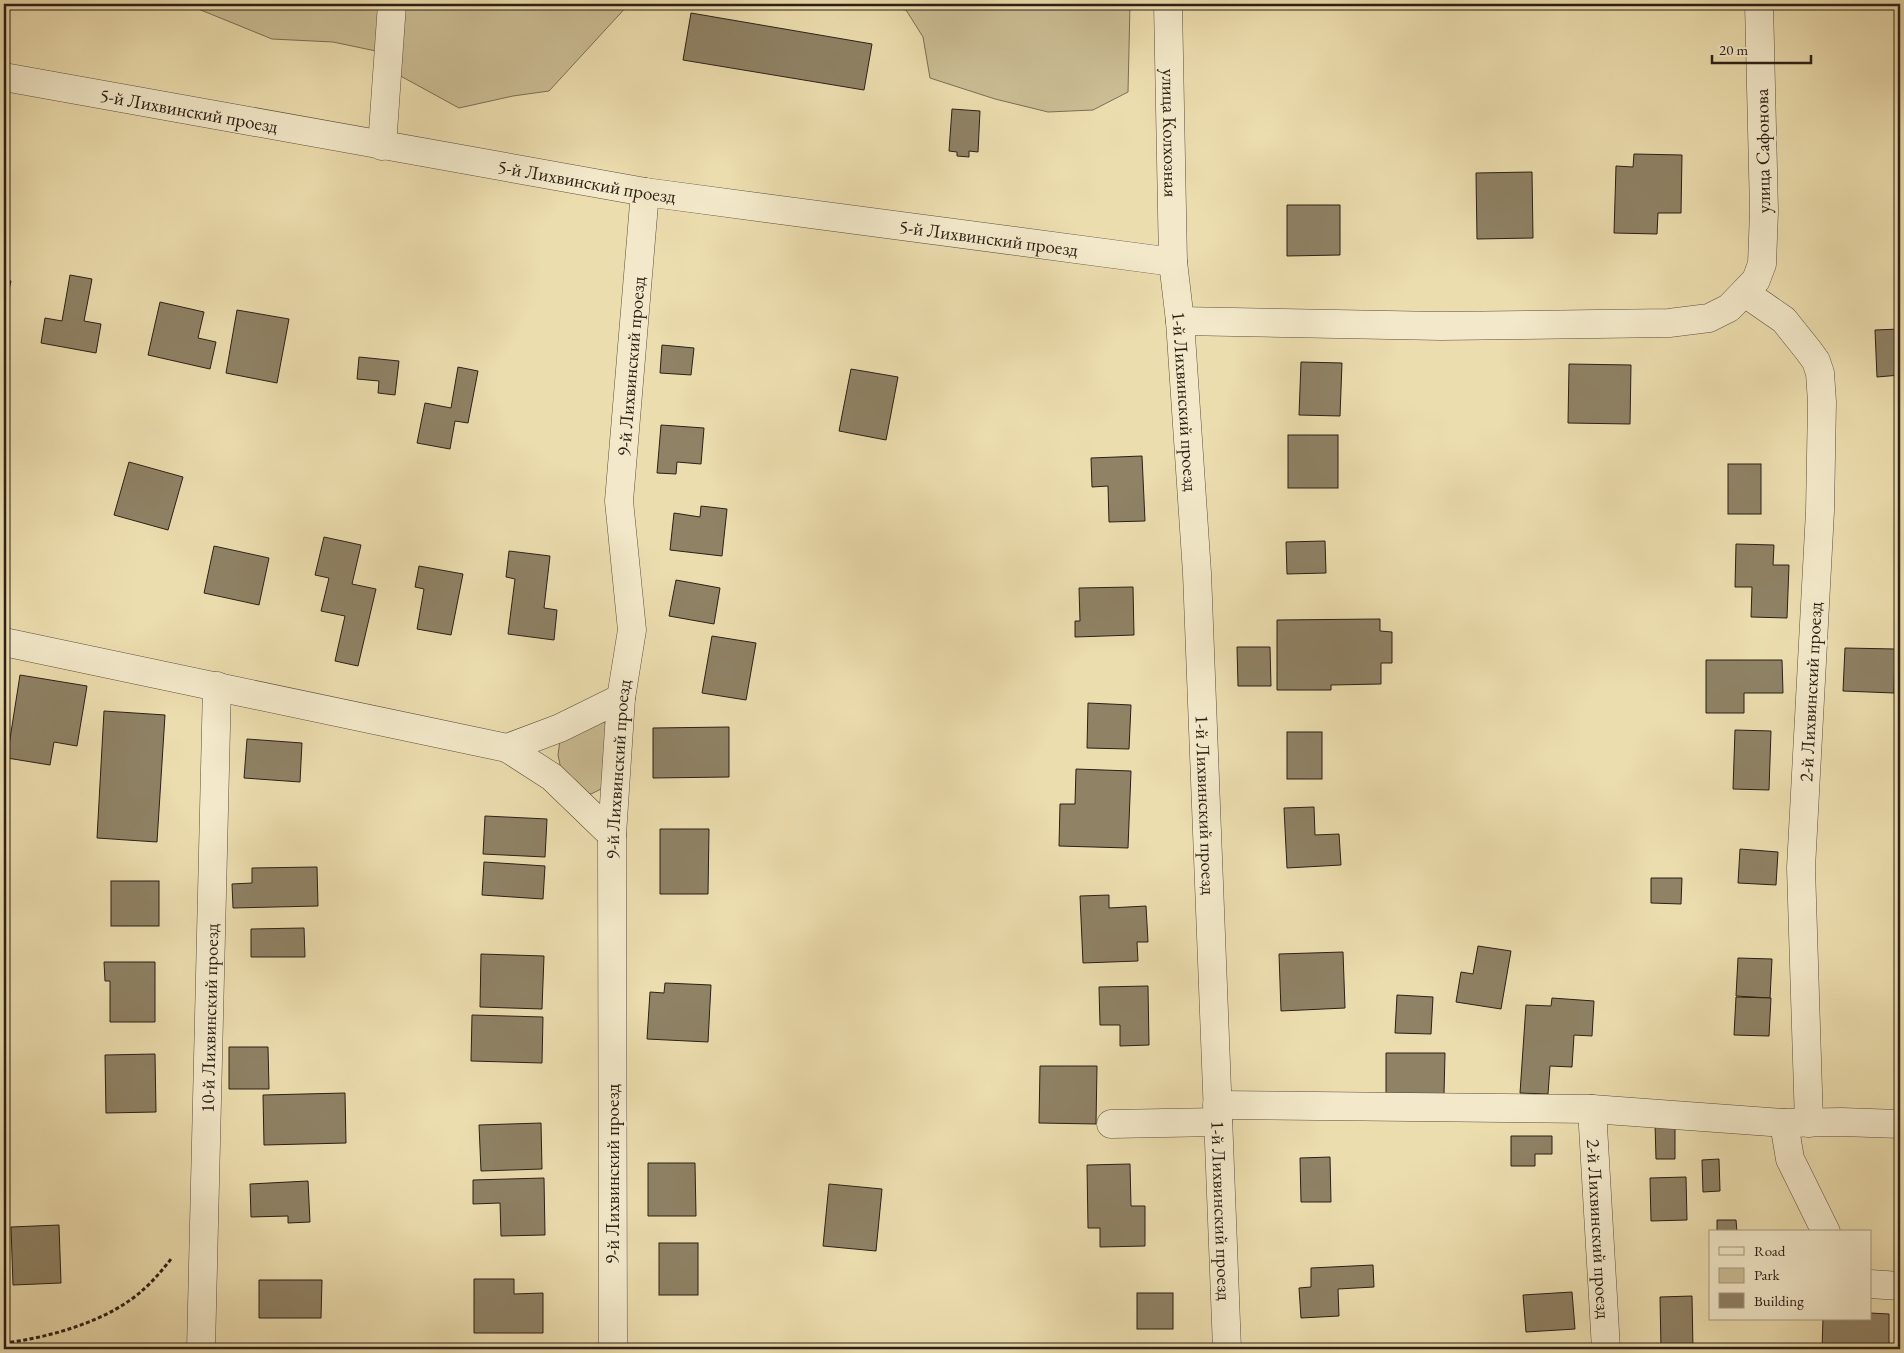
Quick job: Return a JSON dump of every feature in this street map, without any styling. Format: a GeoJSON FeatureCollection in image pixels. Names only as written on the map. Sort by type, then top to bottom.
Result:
{"type":"FeatureCollection","features":[{"type":"Feature","properties":{"kind":"street"},"geometry":{"type":"LineString","coordinates":[[382,146],[392,4]]}},
{"type":"Feature","properties":{"kind":"street","name":"улица Колхозная"},"geometry":{"type":"LineString","coordinates":[[1168,4],[1173,262]]}},
{"type":"Feature","properties":{"kind":"street","name":"улица Сафонова"},"geometry":{"type":"LineString","coordinates":[[1180,321],[1441,326],[1668,323],[1694,320],[1719,314],[1729,308],[1745,293],[1760,272],[1764,237],[1759,4]]}},
{"type":"Feature","properties":{"kind":"street","name":"5-й Лихвинский проезд"},"geometry":{"type":"LineString","coordinates":[[4,77],[645,192],[1173,262]]}},
{"type":"Feature","properties":{"kind":"street","name":"9-й Лихвинский проезд"},"geometry":{"type":"LineString","coordinates":[[613,1349],[612,835],[621,698],[632,630],[620,500],[645,192]]}},
{"type":"Feature","properties":{"kind":"street","name":"1-й Лихвинский проезд"},"geometry":{"type":"LineString","coordinates":[[1173,262],[1180,321],[1197,574],[1227,1349]]}},
{"type":"Feature","properties":{"kind":"street","name":"2-й Лихвинский проезд"},"geometry":{"type":"LineString","coordinates":[[1745,293],[1784,320],[1808,350],[1820,373],[1822,402],[1820,511],[1801,868],[1796,1123],[1790,1159],[1825,1230]]}},
{"type":"Feature","properties":{"kind":"street"},"geometry":{"type":"LineString","coordinates":[[4,642],[506,748],[552,777],[612,835]]}},
{"type":"Feature","properties":{"kind":"street","name":"10-й Лихвинский проезд"},"geometry":{"type":"LineString","coordinates":[[200,1349],[217,686]]}},
{"type":"Feature","properties":{"kind":"street"},"geometry":{"type":"LineString","coordinates":[[506,748],[560,728],[621,698]]}},
{"type":"Feature","properties":{"kind":"street"},"geometry":{"type":"LineString","coordinates":[[1111,1124],[1218,1113],[1592,1110],[1796,1123],[1900,1124]]}},
{"type":"Feature","properties":{"kind":"street","name":"2-й Лихвинский проезд"},"geometry":{"type":"LineString","coordinates":[[1592,1110],[1606,1349]]}},
{"type":"Feature","properties":{"kind":"street"},"geometry":{"type":"LineString","coordinates":[[1872,1284],[1900,1286]]}},
{"type":"Feature","properties":{"kind":"path"},"geometry":{"type":"LineString","coordinates":[[4,1343],[41,1336],[92,1320],[115,1309],[145,1288],[204,1224]]}},
{"type":"Feature","properties":{"kind":"green space"},"geometry":{"type":"Polygon","coordinates":[[[186,4],[379,4],[376,51],[333,42],[272,39],[186,4]]]}},
{"type":"Feature","properties":{"kind":"green space"},"geometry":{"type":"Polygon","coordinates":[[[400,4],[629,4],[549,91],[513,96],[459,108],[395,73],[400,4]]]}},
{"type":"Feature","properties":{"kind":"green space"},"geometry":{"type":"Polygon","coordinates":[[[858,4],[1130,4],[1128,92],[1093,110],[1048,112],[995,99],[930,78],[923,37],[906,10],[858,4]]]}},
{"type":"Feature","properties":{"kind":"green space"},"geometry":{"type":"Polygon","coordinates":[[[602,721],[609,732],[603,788],[591,794],[584,792],[562,774],[558,755],[560,740],[602,721]]]}},
{"type":"Feature","properties":{"kind":"building"},"geometry":{"type":"Polygon","coordinates":[[[691,13],[872,44],[864,90],[683,60],[691,13]]]}},
{"type":"Feature","properties":{"kind":"building"},"geometry":{"type":"Polygon","coordinates":[[[952,109],[980,111],[978,152],[969,151],[969,157],[957,156],[957,152],[949,151],[952,109]]]}},
{"type":"Feature","properties":{"kind":"building"},"geometry":{"type":"Polygon","coordinates":[[[1634,154],[1682,155],[1681,213],[1658,213],[1657,234],[1614,233],[1616,166],[1633,167],[1634,154]]]}},
{"type":"Feature","properties":{"kind":"building"},"geometry":{"type":"Polygon","coordinates":[[[1532,172],[1533,238],[1477,239],[1476,173],[1532,172]]]}},
{"type":"Feature","properties":{"kind":"building"},"geometry":{"type":"Polygon","coordinates":[[[1287,205],[1340,205],[1340,255],[1287,256],[1287,205]]]}},
{"type":"Feature","properties":{"kind":"building"},"geometry":{"type":"Polygon","coordinates":[[[70,275],[92,279],[84,321],[101,324],[96,353],[41,343],[45,318],[62,321],[70,275]]]}},
{"type":"Feature","properties":{"kind":"building"},"geometry":{"type":"Polygon","coordinates":[[[4,279],[11,281],[4,313],[4,279]]]}},
{"type":"Feature","properties":{"kind":"building"},"geometry":{"type":"Polygon","coordinates":[[[160,302],[204,312],[198,338],[216,342],[210,369],[148,355],[160,302]]]}},
{"type":"Feature","properties":{"kind":"building"},"geometry":{"type":"Polygon","coordinates":[[[237,310],[289,319],[277,383],[226,373],[237,310]]]}},
{"type":"Feature","properties":{"kind":"building"},"geometry":{"type":"Polygon","coordinates":[[[1900,329],[1900,375],[1877,377],[1875,330],[1900,329]]]}},
{"type":"Feature","properties":{"kind":"building"},"geometry":{"type":"Polygon","coordinates":[[[662,345],[694,348],[691,375],[660,373],[662,345]]]}},
{"type":"Feature","properties":{"kind":"building"},"geometry":{"type":"Polygon","coordinates":[[[359,357],[399,361],[395,395],[378,393],[379,381],[357,379],[359,357]]]}},
{"type":"Feature","properties":{"kind":"building"},"geometry":{"type":"Polygon","coordinates":[[[1301,362],[1342,363],[1340,416],[1299,415],[1301,362]]]}},
{"type":"Feature","properties":{"kind":"building"},"geometry":{"type":"Polygon","coordinates":[[[1569,364],[1631,365],[1630,424],[1568,423],[1569,364]]]}},
{"type":"Feature","properties":{"kind":"building"},"geometry":{"type":"Polygon","coordinates":[[[458,367],[478,371],[468,423],[455,421],[450,449],[417,443],[425,403],[451,408],[458,367]]]}},
{"type":"Feature","properties":{"kind":"building"},"geometry":{"type":"Polygon","coordinates":[[[851,369],[898,377],[886,440],[839,431],[851,369]]]}},
{"type":"Feature","properties":{"kind":"building"},"geometry":{"type":"Polygon","coordinates":[[[661,425],[704,428],[701,464],[677,462],[676,474],[657,473],[661,425]]]}},
{"type":"Feature","properties":{"kind":"building"},"geometry":{"type":"Polygon","coordinates":[[[1288,435],[1338,435],[1338,488],[1288,488],[1288,435]]]}},
{"type":"Feature","properties":{"kind":"building"},"geometry":{"type":"Polygon","coordinates":[[[1142,456],[1145,521],[1109,522],[1108,486],[1092,487],[1091,458],[1142,456]]]}},
{"type":"Feature","properties":{"kind":"building"},"geometry":{"type":"Polygon","coordinates":[[[129,462],[183,477],[168,530],[114,515],[129,462]]]}},
{"type":"Feature","properties":{"kind":"building"},"geometry":{"type":"Polygon","coordinates":[[[1728,464],[1761,464],[1761,514],[1728,514],[1728,464]]]}},
{"type":"Feature","properties":{"kind":"building"},"geometry":{"type":"Polygon","coordinates":[[[701,506],[727,509],[722,556],[670,550],[674,513],[700,517],[701,506]]]}},
{"type":"Feature","properties":{"kind":"building"},"geometry":{"type":"Polygon","coordinates":[[[324,537],[361,545],[352,584],[376,589],[358,666],[335,661],[345,616],[321,611],[329,578],[315,575],[324,537]]]}},
{"type":"Feature","properties":{"kind":"building"},"geometry":{"type":"Polygon","coordinates":[[[1325,541],[1326,573],[1287,574],[1286,542],[1325,541]]]}},
{"type":"Feature","properties":{"kind":"building"},"geometry":{"type":"Polygon","coordinates":[[[1736,544],[1774,545],[1773,565],[1789,565],[1787,618],[1751,617],[1752,587],[1735,587],[1736,544]]]}},
{"type":"Feature","properties":{"kind":"building"},"geometry":{"type":"Polygon","coordinates":[[[214,546],[269,558],[259,605],[204,593],[214,546]]]}},
{"type":"Feature","properties":{"kind":"building"},"geometry":{"type":"Polygon","coordinates":[[[509,551],[550,556],[544,608],[557,610],[554,640],[508,634],[515,579],[506,577],[509,551]]]}},
{"type":"Feature","properties":{"kind":"building"},"geometry":{"type":"Polygon","coordinates":[[[419,566],[463,574],[451,635],[417,629],[424,589],[415,587],[419,566]]]}},
{"type":"Feature","properties":{"kind":"building"},"geometry":{"type":"Polygon","coordinates":[[[676,580],[720,588],[714,624],[669,616],[676,580]]]}},
{"type":"Feature","properties":{"kind":"building"},"geometry":{"type":"Polygon","coordinates":[[[1133,587],[1134,635],[1075,637],[1075,621],[1080,621],[1079,588],[1133,587]]]}},
{"type":"Feature","properties":{"kind":"building"},"geometry":{"type":"Polygon","coordinates":[[[1380,619],[1380,631],[1392,632],[1392,663],[1381,663],[1381,684],[1331,685],[1331,690],[1277,690],[1277,620],[1380,619]]]}},
{"type":"Feature","properties":{"kind":"building"},"geometry":{"type":"Polygon","coordinates":[[[712,636],[756,643],[746,700],[702,693],[712,636]]]}},
{"type":"Feature","properties":{"kind":"building"},"geometry":{"type":"Polygon","coordinates":[[[1237,647],[1270,647],[1271,686],[1238,686],[1237,647]]]}},
{"type":"Feature","properties":{"kind":"building"},"geometry":{"type":"Polygon","coordinates":[[[1845,648],[1895,649],[1894,693],[1843,691],[1845,648]]]}},
{"type":"Feature","properties":{"kind":"building"},"geometry":{"type":"Polygon","coordinates":[[[1706,660],[1782,660],[1783,693],[1744,693],[1744,713],[1706,713],[1706,660]]]}},
{"type":"Feature","properties":{"kind":"building"},"geometry":{"type":"Polygon","coordinates":[[[20,675],[87,686],[77,746],[54,742],[50,765],[7,758],[20,675]]]}},
{"type":"Feature","properties":{"kind":"building"},"geometry":{"type":"Polygon","coordinates":[[[1088,703],[1131,705],[1129,749],[1087,748],[1088,703]]]}},
{"type":"Feature","properties":{"kind":"building"},"geometry":{"type":"Polygon","coordinates":[[[104,711],[165,715],[157,842],[97,838],[104,711]]]}},
{"type":"Feature","properties":{"kind":"building"},"geometry":{"type":"Polygon","coordinates":[[[729,727],[729,777],[653,778],[653,728],[729,727]]]}},
{"type":"Feature","properties":{"kind":"building"},"geometry":{"type":"Polygon","coordinates":[[[1735,730],[1771,731],[1769,790],[1733,789],[1735,730]]]}},
{"type":"Feature","properties":{"kind":"building"},"geometry":{"type":"Polygon","coordinates":[[[1287,732],[1322,732],[1322,779],[1287,779],[1287,732]]]}},
{"type":"Feature","properties":{"kind":"building"},"geometry":{"type":"Polygon","coordinates":[[[247,739],[302,743],[300,782],[244,778],[247,739]]]}},
{"type":"Feature","properties":{"kind":"building"},"geometry":{"type":"Polygon","coordinates":[[[1076,769],[1131,771],[1128,848],[1059,846],[1060,804],[1075,804],[1076,769]]]}},
{"type":"Feature","properties":{"kind":"building"},"geometry":{"type":"Polygon","coordinates":[[[1314,807],[1315,835],[1339,834],[1341,865],[1287,868],[1284,808],[1314,807]]]}},
{"type":"Feature","properties":{"kind":"building"},"geometry":{"type":"Polygon","coordinates":[[[485,816],[547,819],[545,857],[483,854],[485,816]]]}},
{"type":"Feature","properties":{"kind":"building"},"geometry":{"type":"Polygon","coordinates":[[[660,829],[709,829],[708,894],[660,894],[660,829]]]}},
{"type":"Feature","properties":{"kind":"building"},"geometry":{"type":"Polygon","coordinates":[[[1740,849],[1778,852],[1776,885],[1738,883],[1740,849]]]}},
{"type":"Feature","properties":{"kind":"building"},"geometry":{"type":"Polygon","coordinates":[[[484,862],[545,866],[543,899],[482,895],[484,862]]]}},
{"type":"Feature","properties":{"kind":"building"},"geometry":{"type":"Polygon","coordinates":[[[317,867],[318,906],[233,908],[232,884],[252,883],[252,868],[317,867]]]}},
{"type":"Feature","properties":{"kind":"building"},"geometry":{"type":"Polygon","coordinates":[[[1651,878],[1682,878],[1681,904],[1651,903],[1651,878]]]}},
{"type":"Feature","properties":{"kind":"building"},"geometry":{"type":"Polygon","coordinates":[[[111,881],[159,881],[159,926],[111,926],[111,881]]]}},
{"type":"Feature","properties":{"kind":"building"},"geometry":{"type":"Polygon","coordinates":[[[1109,895],[1109,908],[1146,906],[1148,942],[1137,942],[1138,961],[1083,963],[1080,896],[1109,895]]]}},
{"type":"Feature","properties":{"kind":"building"},"geometry":{"type":"Polygon","coordinates":[[[304,928],[305,957],[251,957],[251,929],[304,928]]]}},
{"type":"Feature","properties":{"kind":"building"},"geometry":{"type":"Polygon","coordinates":[[[1478,946],[1511,951],[1501,1009],[1456,1002],[1461,972],[1473,974],[1478,946]]]}},
{"type":"Feature","properties":{"kind":"building"},"geometry":{"type":"Polygon","coordinates":[[[1343,952],[1345,1008],[1281,1011],[1279,954],[1343,952]]]}},
{"type":"Feature","properties":{"kind":"building"},"geometry":{"type":"Polygon","coordinates":[[[481,954],[544,956],[542,1009],[480,1007],[481,954]]]}},
{"type":"Feature","properties":{"kind":"building"},"geometry":{"type":"Polygon","coordinates":[[[1738,958],[1772,959],[1770,998],[1736,996],[1738,958]]]}},
{"type":"Feature","properties":{"kind":"building"},"geometry":{"type":"Polygon","coordinates":[[[104,962],[155,962],[155,1022],[110,1022],[110,981],[105,981],[104,962]]]}},
{"type":"Feature","properties":{"kind":"building"},"geometry":{"type":"Polygon","coordinates":[[[665,983],[711,985],[708,1042],[647,1039],[650,992],[664,993],[665,983]]]}},
{"type":"Feature","properties":{"kind":"building"},"geometry":{"type":"Polygon","coordinates":[[[1148,986],[1149,1045],[1120,1046],[1120,1025],[1100,1025],[1099,987],[1148,986]]]}},
{"type":"Feature","properties":{"kind":"building"},"geometry":{"type":"Polygon","coordinates":[[[1397,995],[1433,997],[1431,1034],[1395,1033],[1397,995]]]}},
{"type":"Feature","properties":{"kind":"building"},"geometry":{"type":"Polygon","coordinates":[[[1736,997],[1771,998],[1769,1036],[1734,1035],[1736,997]]]}},
{"type":"Feature","properties":{"kind":"building"},"geometry":{"type":"Polygon","coordinates":[[[1552,998],[1594,1001],[1592,1036],[1574,1035],[1572,1067],[1550,1066],[1548,1094],[1520,1093],[1526,1005],[1551,1006],[1552,998]]]}},
{"type":"Feature","properties":{"kind":"building"},"geometry":{"type":"Polygon","coordinates":[[[472,1015],[543,1017],[542,1063],[471,1061],[472,1015]]]}},
{"type":"Feature","properties":{"kind":"building"},"geometry":{"type":"Polygon","coordinates":[[[229,1047],[268,1047],[269,1089],[229,1089],[229,1047]]]}},
{"type":"Feature","properties":{"kind":"building"},"geometry":{"type":"Polygon","coordinates":[[[1386,1053],[1445,1053],[1444,1094],[1386,1093],[1386,1053]]]}},
{"type":"Feature","properties":{"kind":"building"},"geometry":{"type":"Polygon","coordinates":[[[155,1054],[156,1112],[106,1113],[105,1055],[155,1054]]]}},
{"type":"Feature","properties":{"kind":"building"},"geometry":{"type":"Polygon","coordinates":[[[1040,1066],[1097,1066],[1096,1124],[1039,1123],[1040,1066]]]}},
{"type":"Feature","properties":{"kind":"building"},"geometry":{"type":"Polygon","coordinates":[[[345,1093],[346,1143],[264,1145],[263,1095],[345,1093]]]}},
{"type":"Feature","properties":{"kind":"building"},"geometry":{"type":"Polygon","coordinates":[[[541,1123],[542,1169],[481,1171],[479,1125],[541,1123]]]}},
{"type":"Feature","properties":{"kind":"building"},"geometry":{"type":"Polygon","coordinates":[[[1655,1123],[1675,1123],[1675,1159],[1656,1159],[1655,1123]]]}},
{"type":"Feature","properties":{"kind":"building"},"geometry":{"type":"Polygon","coordinates":[[[1511,1136],[1552,1136],[1552,1154],[1535,1154],[1535,1166],[1511,1166],[1511,1136]]]}},
{"type":"Feature","properties":{"kind":"building"},"geometry":{"type":"Polygon","coordinates":[[[1330,1157],[1331,1202],[1301,1202],[1300,1158],[1330,1157]]]}},
{"type":"Feature","properties":{"kind":"building"},"geometry":{"type":"Polygon","coordinates":[[[1719,1159],[1720,1191],[1703,1192],[1702,1160],[1719,1159]]]}},
{"type":"Feature","properties":{"kind":"building"},"geometry":{"type":"Polygon","coordinates":[[[648,1163],[695,1163],[696,1216],[648,1216],[648,1163]]]}},
{"type":"Feature","properties":{"kind":"building"},"geometry":{"type":"Polygon","coordinates":[[[1130,1164],[1131,1206],[1145,1206],[1145,1246],[1100,1247],[1100,1228],[1088,1228],[1087,1165],[1130,1164]]]}},
{"type":"Feature","properties":{"kind":"building"},"geometry":{"type":"Polygon","coordinates":[[[1686,1177],[1687,1220],[1651,1221],[1650,1178],[1686,1177]]]}},
{"type":"Feature","properties":{"kind":"building"},"geometry":{"type":"Polygon","coordinates":[[[544,1178],[545,1235],[501,1236],[500,1203],[473,1204],[473,1180],[544,1178]]]}},
{"type":"Feature","properties":{"kind":"building"},"geometry":{"type":"Polygon","coordinates":[[[308,1181],[310,1222],[288,1223],[288,1216],[251,1217],[250,1184],[308,1181]]]}},
{"type":"Feature","properties":{"kind":"building"},"geometry":{"type":"Polygon","coordinates":[[[829,1184],[882,1189],[876,1251],[823,1246],[829,1184]]]}},
{"type":"Feature","properties":{"kind":"building"},"geometry":{"type":"Polygon","coordinates":[[[1717,1220],[1736,1220],[1737,1230],[1717,1230],[1717,1220]]]}},
{"type":"Feature","properties":{"kind":"building"},"geometry":{"type":"Polygon","coordinates":[[[59,1225],[61,1283],[13,1285],[11,1227],[59,1225]]]}},
{"type":"Feature","properties":{"kind":"building"},"geometry":{"type":"Polygon","coordinates":[[[659,1243],[698,1243],[698,1295],[659,1295],[659,1243]]]}},
{"type":"Feature","properties":{"kind":"building"},"geometry":{"type":"Polygon","coordinates":[[[1373,1265],[1374,1287],[1338,1289],[1339,1316],[1301,1318],[1299,1288],[1311,1287],[1311,1268],[1373,1265]]]}},
{"type":"Feature","properties":{"kind":"building"},"geometry":{"type":"Polygon","coordinates":[[[474,1279],[514,1279],[514,1294],[543,1293],[543,1333],[474,1333],[474,1279]]]}},
{"type":"Feature","properties":{"kind":"building"},"geometry":{"type":"Polygon","coordinates":[[[259,1280],[322,1280],[321,1318],[259,1318],[259,1280]]]}},
{"type":"Feature","properties":{"kind":"building"},"geometry":{"type":"Polygon","coordinates":[[[1572,1292],[1575,1329],[1526,1332],[1523,1295],[1572,1292]]]}},
{"type":"Feature","properties":{"kind":"building"},"geometry":{"type":"Polygon","coordinates":[[[1137,1293],[1173,1293],[1173,1329],[1137,1329],[1137,1293]]]}},
{"type":"Feature","properties":{"kind":"building"},"geometry":{"type":"Polygon","coordinates":[[[1692,1296],[1693,1349],[1661,1349],[1660,1297],[1692,1296]]]}},
{"type":"Feature","properties":{"kind":"building"},"geometry":{"type":"Polygon","coordinates":[[[1872,1313],[1889,1314],[1889,1349],[1822,1349],[1823,1320],[1872,1320],[1872,1313]]]}},
{"type":"Feature","properties":{"kind":"building"},"geometry":{"type":"Polygon","coordinates":[[[1374,1348],[1374,1349],[1298,1349],[1374,1348]]]}}]}
